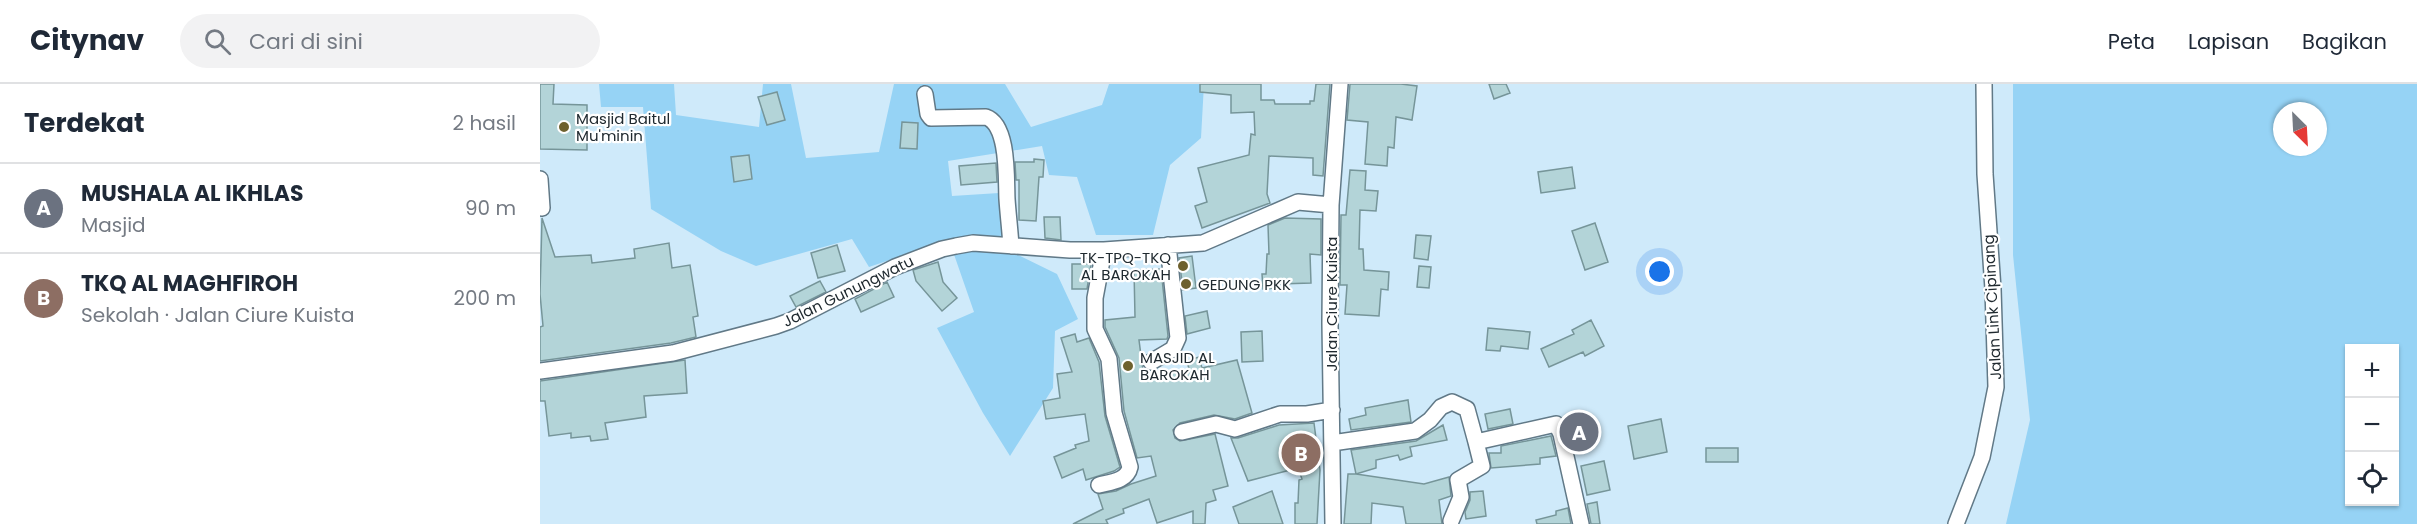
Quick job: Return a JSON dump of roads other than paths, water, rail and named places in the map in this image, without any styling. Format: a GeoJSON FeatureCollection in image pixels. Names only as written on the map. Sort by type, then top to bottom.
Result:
{"type":"FeatureCollection","features":[{"type":"Feature","properties":{"kind":"street","name":"Jalan Ciure Kuista"},"geometry":{"type":"LineString","coordinates":[[1333,524],[1330,205],[1340,84]]}},
{"type":"Feature","properties":{"kind":"street","name":"Jalan Link Cipinang"},"geometry":{"type":"LineString","coordinates":[[1956,524],[1982,457],[1996,387],[1993,289],[1985,174],[1984,84]]}},
{"type":"Feature","properties":{"kind":"street"},"geometry":{"type":"LineString","coordinates":[[925,94],[928,114],[931,118],[986,117],[997,126],[1006,165],[1011,246]]}},
{"type":"Feature","properties":{"kind":"street"},"geometry":{"type":"LineString","coordinates":[[540,179],[542,208]]}},
{"type":"Feature","properties":{"kind":"street","name":"Jalan Gunungwatu"},"geometry":{"type":"LineString","coordinates":[[540,371],[673,353],[790,321],[895,267],[942,249],[973,243],[1070,250],[1104,250],[1203,243],[1298,202],[1330,205]]}},
{"type":"Feature","properties":{"kind":"street"},"geometry":{"type":"LineString","coordinates":[[1151,363],[1173,349],[1178,338],[1168,245]]}},
{"type":"Feature","properties":{"kind":"street"},"geometry":{"type":"LineString","coordinates":[[1099,485],[1123,478],[1129,473],[1130,467],[1114,413],[1107,350],[1098,336],[1095,323],[1095,298],[1104,250]]}},
{"type":"Feature","properties":{"kind":"street"},"geometry":{"type":"LineString","coordinates":[[1332,443],[1415,431],[1431,420],[1441,407],[1455,401],[1467,409],[1482,465],[1458,480],[1461,497],[1451,520]]}},
{"type":"Feature","properties":{"kind":"street"},"geometry":{"type":"LineString","coordinates":[[1182,432],[1216,424],[1235,429],[1280,414],[1307,414],[1332,410]]}},
{"type":"Feature","properties":{"kind":"street"},"geometry":{"type":"LineString","coordinates":[[1476,442],[1547,424],[1557,425],[1575,491],[1581,524]]}},
{"type":"Feature","properties":{"kind":"place","name":"Masjid Baitul Mu'minin"},"geometry":{"type":"Point","coordinates":[564,127]}},
{"type":"Feature","properties":{"kind":"place","name":"TK-TPQ-TKQ AL BAROKAH"},"geometry":{"type":"Point","coordinates":[1183,266]}},
{"type":"Feature","properties":{"kind":"place","name":"GEDUNG PKK"},"geometry":{"type":"Point","coordinates":[1186,284]}},
{"type":"Feature","properties":{"kind":"place","name":"MASJID AL BAROKAH"},"geometry":{"type":"Point","coordinates":[1128,366]}},
{"type":"Feature","properties":{"kind":"place","name":"MUSHALA AL IKHLAS"},"geometry":{"type":"Point","coordinates":[1579,432]}},
{"type":"Feature","properties":{"kind":"place","name":"TKQ AL MAGHFIROH"},"geometry":{"type":"Point","coordinates":[1301,453]}}]}
